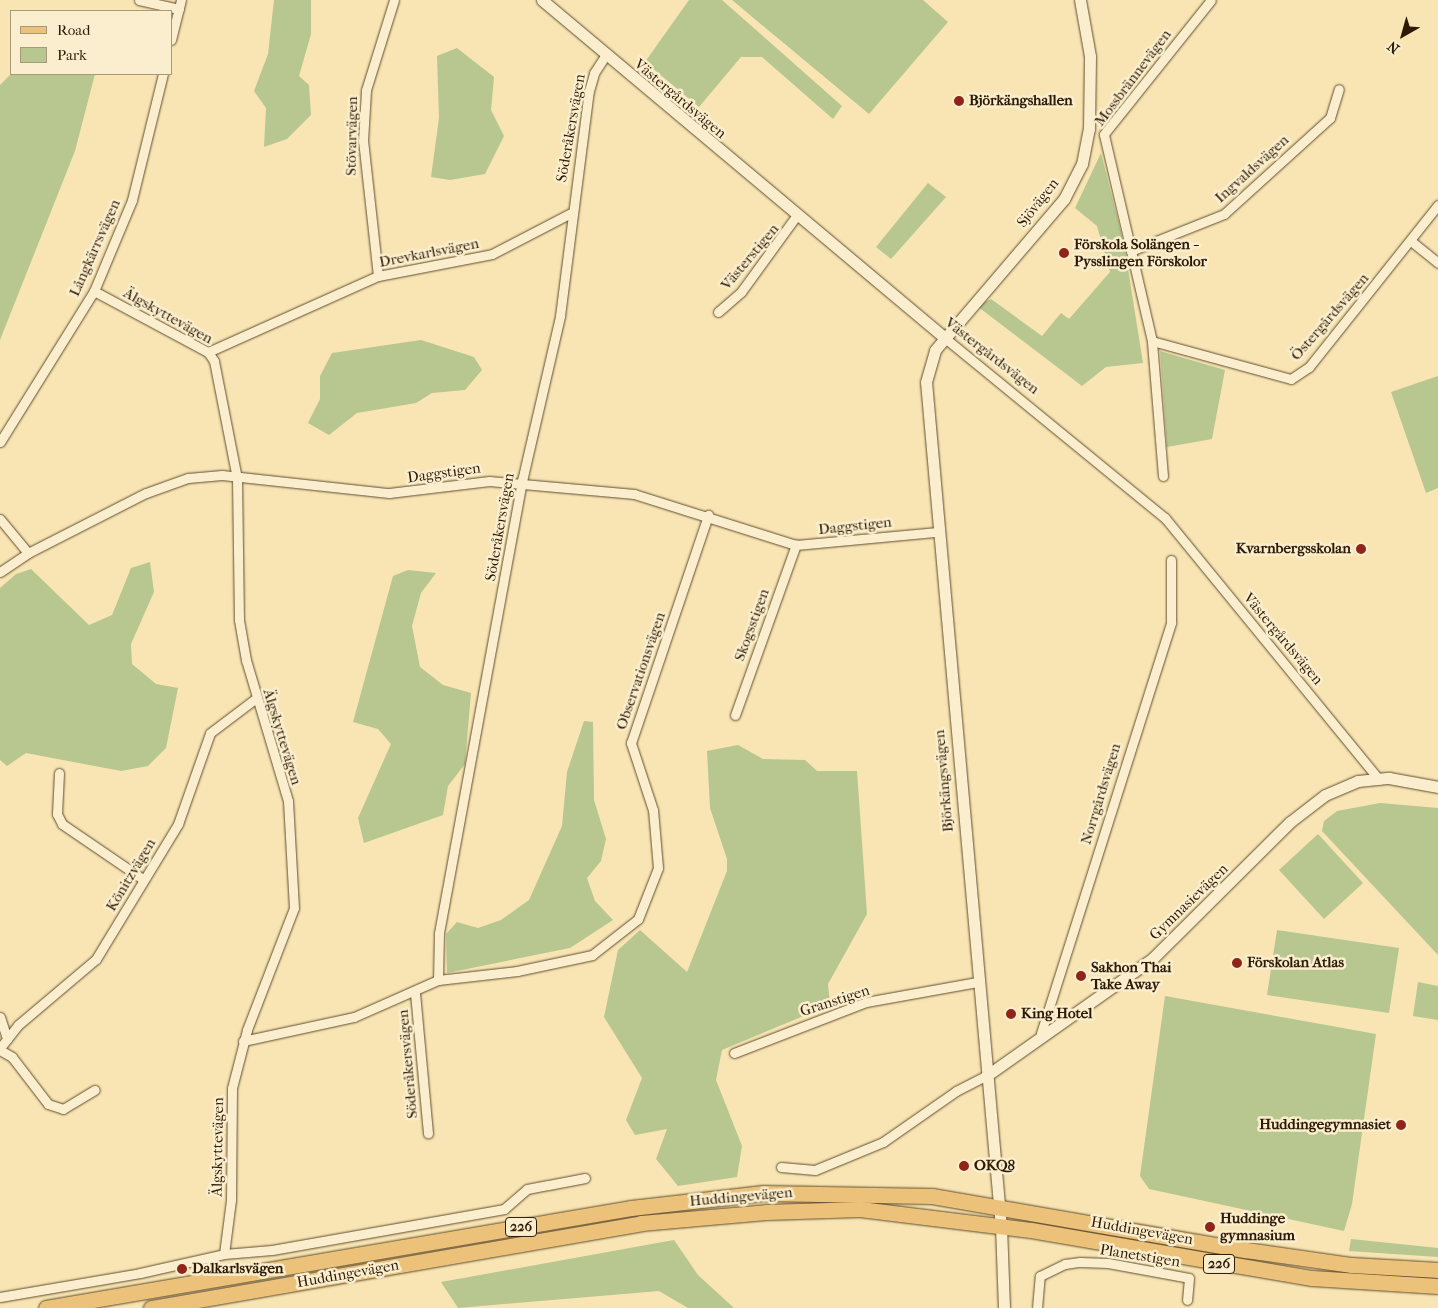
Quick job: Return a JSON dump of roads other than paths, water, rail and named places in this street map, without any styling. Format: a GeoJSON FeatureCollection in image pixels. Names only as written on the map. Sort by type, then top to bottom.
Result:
{"type":"FeatureCollection","features":[{"type":"Feature","properties":{"kind":"main road","name":"Huddingevägen"},"geometry":{"type":"LineString","coordinates":[[46,1308],[631,1208],[744,1195],[860,1192],[998,1205],[1246,1250],[1352,1265],[1438,1270]]}},
{"type":"Feature","properties":{"kind":"main road","name":"Huddingevägen"},"geometry":{"type":"LineString","coordinates":[[151,1308],[641,1223],[766,1212],[860,1209],[1001,1227],[1312,1278],[1438,1286]]}},
{"type":"Feature","properties":{"kind":"street"},"geometry":{"type":"LineString","coordinates":[[139,0],[180,4],[172,36]]}},
{"type":"Feature","properties":{"kind":"street","name":"Stövarvägen"},"geometry":{"type":"LineString","coordinates":[[378,276],[362,140],[366,90],[394,0]]}},
{"type":"Feature","properties":{"kind":"street","name":"Västergårdsvägen"},"geometry":{"type":"LineString","coordinates":[[542,0],[797,216],[1165,518],[1379,779]]}},
{"type":"Feature","properties":{"kind":"street","name":"Sjövägen"},"geometry":{"type":"LineString","coordinates":[[945,338],[1064,198],[1082,164],[1088,129],[1090,56],[1080,0]]}},
{"type":"Feature","properties":{"kind":"street","name":"Mossbrännevägen"},"geometry":{"type":"LineString","coordinates":[[1163,476],[1152,341],[1104,134],[1211,0]]}},
{"type":"Feature","properties":{"kind":"street","name":"Söderåkersvägen"},"geometry":{"type":"LineString","coordinates":[[243,1041],[354,1017],[415,993],[438,980],[439,933],[522,481],[560,316],[571,213],[589,91],[594,73],[606,56]]}},
{"type":"Feature","properties":{"kind":"street","name":"Långkärrsvägen"},"geometry":{"type":"LineString","coordinates":[[0,442],[94,291],[132,200],[163,75]]}},
{"type":"Feature","properties":{"kind":"street","name":"Ingvaldsvägen"},"geometry":{"type":"LineString","coordinates":[[1131,251],[1231,209],[1330,118],[1339,89]]}},
{"type":"Feature","properties":{"kind":"street","name":"Östergårdsvägen"},"geometry":{"type":"LineString","coordinates":[[1152,341],[1291,379],[1309,367],[1438,205]]}},
{"type":"Feature","properties":{"kind":"street","name":"Drevkarlsvägen"},"geometry":{"type":"LineString","coordinates":[[208,352],[378,276],[492,254],[571,213]]}},
{"type":"Feature","properties":{"kind":"street","name":"Västerstigen"},"geometry":{"type":"LineString","coordinates":[[718,312],[741,292],[797,216]]}},
{"type":"Feature","properties":{"kind":"street"},"geometry":{"type":"LineString","coordinates":[[1411,241],[1438,262]]}},
{"type":"Feature","properties":{"kind":"street","name":"Älgskyttevägen"},"geometry":{"type":"LineString","coordinates":[[94,291],[208,352],[224,395],[237,478],[239,620],[254,699],[288,801],[294,908],[243,1041],[232,1088],[231,1200],[224,1254]]}},
{"type":"Feature","properties":{"kind":"street","name":"Björkängsvägen"},"geometry":{"type":"LineString","coordinates":[[945,338],[935,350],[926,382],[936,532],[976,982],[1001,1227],[1004,1308]]}},
{"type":"Feature","properties":{"kind":"street","name":"Daggstigen"},"geometry":{"type":"LineString","coordinates":[[0,572],[28,553],[146,492],[188,478],[237,478],[389,493],[454,484],[522,481],[645,495],[796,545],[936,532]]}},
{"type":"Feature","properties":{"kind":"street","name":"Observationsvägen"},"geometry":{"type":"LineString","coordinates":[[438,980],[517,971],[592,955],[638,920],[658,868],[653,810],[631,743],[708,515]]}},
{"type":"Feature","properties":{"kind":"street"},"geometry":{"type":"LineString","coordinates":[[0,519],[28,553]]}},
{"type":"Feature","properties":{"kind":"street","name":"Skogsstigen"},"geometry":{"type":"LineString","coordinates":[[735,715],[796,545]]}},
{"type":"Feature","properties":{"kind":"street","name":"Norrgårdsvägen"},"geometry":{"type":"LineString","coordinates":[[1041,1033],[1171,622],[1171,560]]}},
{"type":"Feature","properties":{"kind":"street","name":"Könitzvägen"},"geometry":{"type":"LineString","coordinates":[[0,1049],[7,1039],[96,959],[178,824],[210,733],[254,699]]}},
{"type":"Feature","properties":{"kind":"street"},"geometry":{"type":"LineString","coordinates":[[59,773],[57,814],[62,824],[144,880]]}},
{"type":"Feature","properties":{"kind":"street","name":"Gymnasievägen"},"geometry":{"type":"LineString","coordinates":[[781,1168],[814,1170],[883,1142],[956,1091],[986,1076],[1041,1033],[1160,951],[1312,804],[1358,781],[1379,779],[1438,787]]}},
{"type":"Feature","properties":{"kind":"street","name":"Granstigen"},"geometry":{"type":"LineString","coordinates":[[734,1053],[866,1002],[976,982]]}},
{"type":"Feature","properties":{"kind":"street","name":"Söderåkersvägen"},"geometry":{"type":"LineString","coordinates":[[415,993],[428,1133]]}},
{"type":"Feature","properties":{"kind":"street"},"geometry":{"type":"LineString","coordinates":[[0,1017],[7,1039]]}},
{"type":"Feature","properties":{"kind":"street"},"geometry":{"type":"LineString","coordinates":[[0,1049],[12,1057],[48,1104],[63,1109],[95,1090]]}},
{"type":"Feature","properties":{"kind":"street"},"geometry":{"type":"LineString","coordinates":[[0,1297],[140,1273],[224,1254],[272,1250],[504,1209],[527,1189],[585,1178]]}},
{"type":"Feature","properties":{"kind":"street","name":"Planetstigen"},"geometry":{"type":"LineString","coordinates":[[1037,1308],[1040,1276],[1064,1264],[1080,1262],[1108,1263],[1189,1278],[1188,1300]]}},
{"type":"Feature","properties":{"kind":"place","name":"Björkängshallen"},"geometry":{"type":"Point","coordinates":[959,101]}},
{"type":"Feature","properties":{"kind":"place","name":"Förskola Solängen - Pysslingen Förskolor"},"geometry":{"type":"Point","coordinates":[1064,253]}},
{"type":"Feature","properties":{"kind":"place","name":"Kvarnbergsskolan"},"geometry":{"type":"Point","coordinates":[1361,549]}},
{"type":"Feature","properties":{"kind":"place","name":"Förskolan Atlas"},"geometry":{"type":"Point","coordinates":[1237,963]}},
{"type":"Feature","properties":{"kind":"place","name":"Sakhon Thai Take Away"},"geometry":{"type":"Point","coordinates":[1081,976]}},
{"type":"Feature","properties":{"kind":"place","name":"King Hotel"},"geometry":{"type":"Point","coordinates":[1011,1014]}},
{"type":"Feature","properties":{"kind":"place","name":"Huddingegymnasiet"},"geometry":{"type":"Point","coordinates":[1401,1125]}},
{"type":"Feature","properties":{"kind":"place","name":"OKQ8"},"geometry":{"type":"Point","coordinates":[964,1166]}},
{"type":"Feature","properties":{"kind":"place","name":"Huddinge gymnasium"},"geometry":{"type":"Point","coordinates":[1210,1227]}},
{"type":"Feature","properties":{"kind":"place","name":"Dalkarlsvägen"},"geometry":{"type":"Point","coordinates":[182,1269]}}]}
